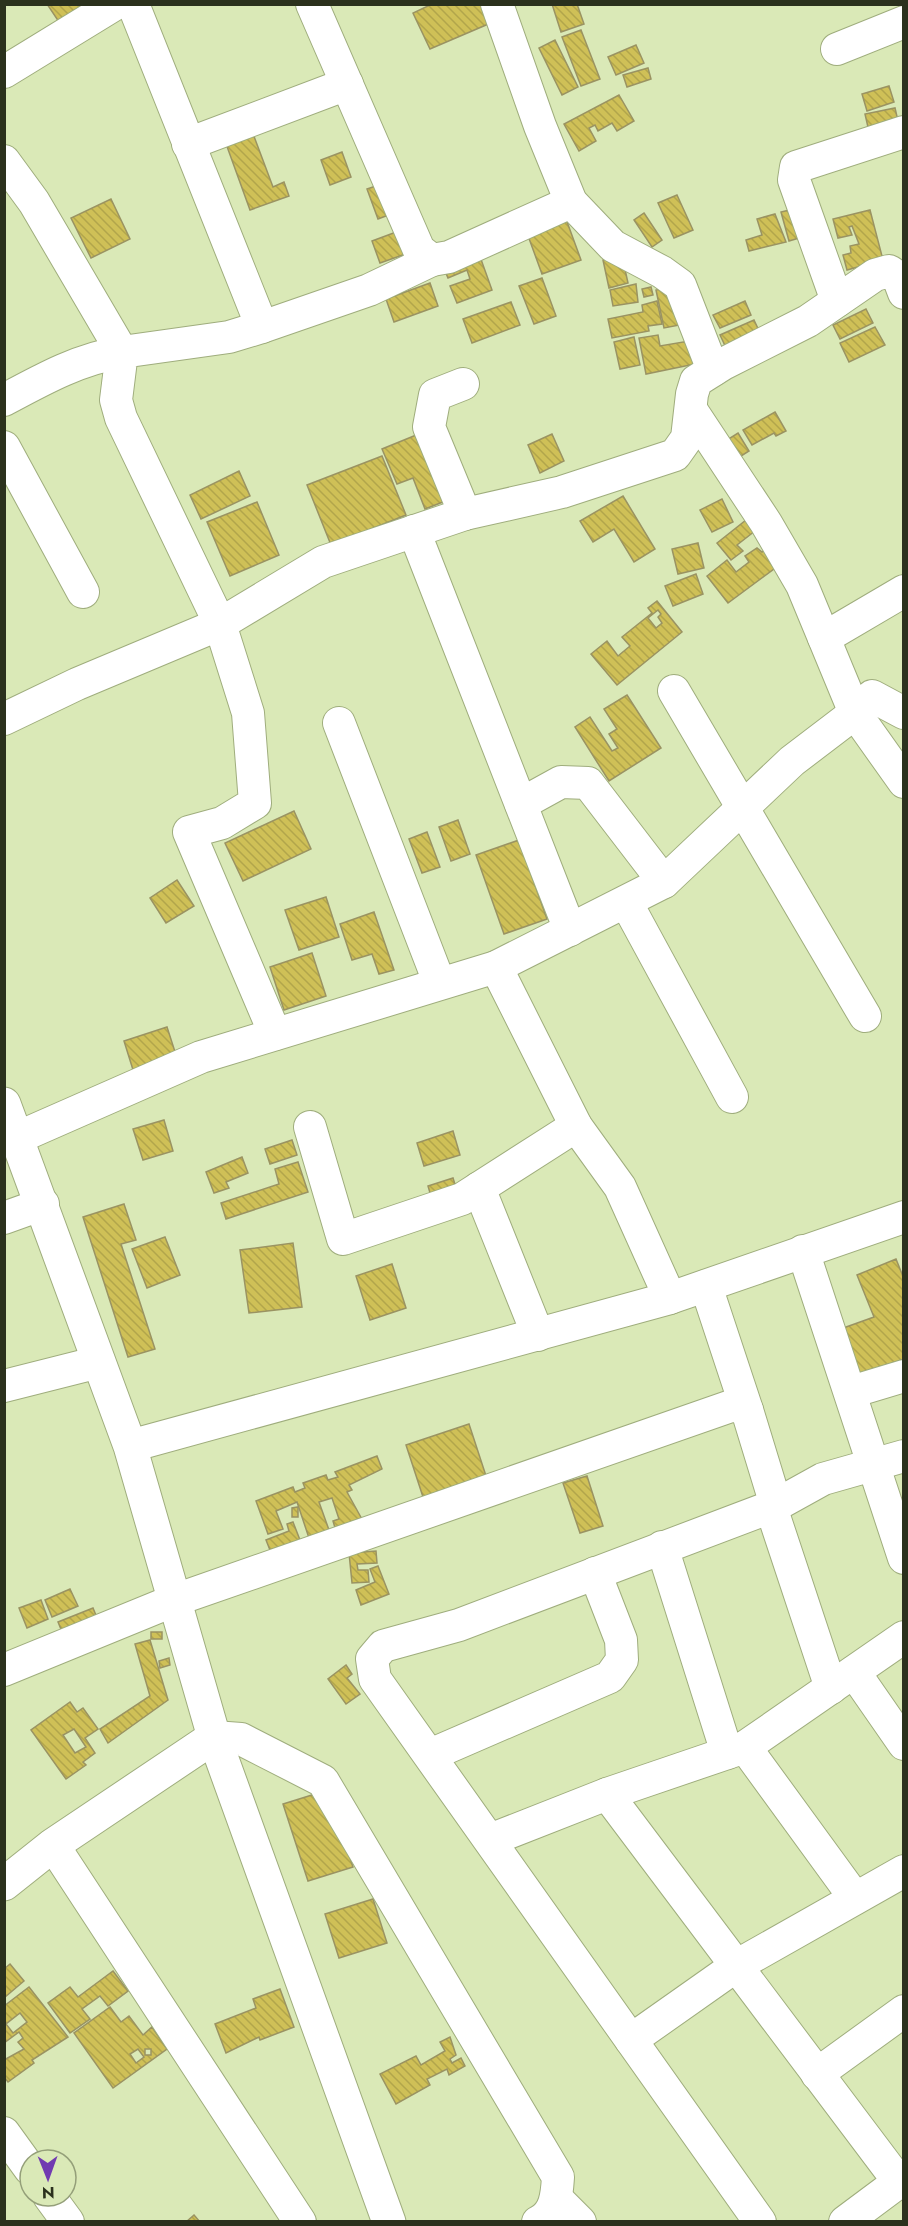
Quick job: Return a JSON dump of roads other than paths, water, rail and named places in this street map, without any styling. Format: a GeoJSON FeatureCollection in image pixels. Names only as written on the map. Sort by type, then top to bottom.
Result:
{"type":"FeatureCollection","features":[{"type":"Feature","properties":{"kind":"street"},"geometry":{"type":"LineString","coordinates":[[4,72],[115,4]]}},
{"type":"Feature","properties":{"kind":"street"},"geometry":{"type":"LineString","coordinates":[[133,4],[262,327]]}},
{"type":"Feature","properties":{"kind":"street"},"geometry":{"type":"LineString","coordinates":[[312,4],[418,250],[432,260]]}},
{"type":"Feature","properties":{"kind":"street"},"geometry":{"type":"LineString","coordinates":[[497,4],[540,126],[571,202],[613,246],[662,272],[680,285],[712,370]]}},
{"type":"Feature","properties":{"kind":"street"},"geometry":{"type":"LineString","coordinates":[[837,49],[903,22]]}},
{"type":"Feature","properties":{"kind":"street"},"geometry":{"type":"LineString","coordinates":[[188,144],[347,84]]}},
{"type":"Feature","properties":{"kind":"street"},"geometry":{"type":"LineString","coordinates":[[837,301],[794,180],[796,167],[903,132]]}},
{"type":"Feature","properties":{"kind":"street"},"geometry":{"type":"LineString","coordinates":[[4,161],[34,202],[122,352],[116,400],[121,418],[220,624],[248,713],[255,803],[222,823],[189,832],[275,1034]]}},
{"type":"Feature","properties":{"kind":"street"},"geometry":{"type":"LineString","coordinates":[[4,400],[47,377],[95,357],[228,337],[369,290],[432,260],[449,256],[571,202]]}},
{"type":"Feature","properties":{"kind":"street"},"geometry":{"type":"LineString","coordinates":[[4,718],[77,684],[220,624],[323,562],[465,514],[562,492],[675,455],[687,438],[692,411],[692,394],[696,381],[712,370],[808,321],[875,275],[889,271],[902,282]]}},
{"type":"Feature","properties":{"kind":"street"},"geometry":{"type":"LineString","coordinates":[[463,384],[435,395],[429,427],[465,514]]}},
{"type":"Feature","properties":{"kind":"street"},"geometry":{"type":"LineString","coordinates":[[692,411],[772,534],[802,585],[855,713],[903,782]]}},
{"type":"Feature","properties":{"kind":"street"},"geometry":{"type":"LineString","coordinates":[[8,463],[83,592]]}},
{"type":"Feature","properties":{"kind":"street"},"geometry":{"type":"LineString","coordinates":[[414,531],[570,930]]}},
{"type":"Feature","properties":{"kind":"street"},"geometry":{"type":"LineString","coordinates":[[824,638],[903,591]]}},
{"type":"Feature","properties":{"kind":"street"},"geometry":{"type":"LineString","coordinates":[[674,691],[865,1016]]}},
{"type":"Feature","properties":{"kind":"street"},"geometry":{"type":"LineString","coordinates":[[19,1137],[201,1057],[496,966],[664,882],[792,761],[855,713],[872,696],[903,713]]}},
{"type":"Feature","properties":{"kind":"street"},"geometry":{"type":"LineString","coordinates":[[339,723],[439,982]]}},
{"type":"Feature","properties":{"kind":"street"},"geometry":{"type":"LineString","coordinates":[[521,804],[561,782],[588,783],[664,882]]}},
{"type":"Feature","properties":{"kind":"street"},"geometry":{"type":"LineString","coordinates":[[626,902],[732,1097]]}},
{"type":"Feature","properties":{"kind":"street"},"geometry":{"type":"LineString","coordinates":[[496,966],[576,1126],[620,1187],[670,1298]]}},
{"type":"Feature","properties":{"kind":"street"},"geometry":{"type":"LineString","coordinates":[[4,1104],[19,1137],[130,1446],[214,1737],[389,2222]]}},
{"type":"Feature","properties":{"kind":"street"},"geometry":{"type":"LineString","coordinates":[[310,1127],[344,1239],[462,1199],[576,1126]]}},
{"type":"Feature","properties":{"kind":"street"},"geometry":{"type":"LineString","coordinates":[[479,1188],[538,1335]]}},
{"type":"Feature","properties":{"kind":"street"},"geometry":{"type":"LineString","coordinates":[[4,1218],[43,1204]]}},
{"type":"Feature","properties":{"kind":"street"},"geometry":{"type":"LineString","coordinates":[[130,1446],[670,1298],[803,1251],[901,1224]]}},
{"type":"Feature","properties":{"kind":"street"},"geometry":{"type":"LineString","coordinates":[[803,1251],[851,1392],[903,1558]]}},
{"type":"Feature","properties":{"kind":"street"},"geometry":{"type":"LineString","coordinates":[[706,1286],[747,1410],[773,1506],[842,1680],[903,1744]]}},
{"type":"Feature","properties":{"kind":"street"},"geometry":{"type":"LineString","coordinates":[[4,1386],[99,1362]]}},
{"type":"Feature","properties":{"kind":"street"},"geometry":{"type":"LineString","coordinates":[[851,1392],[903,1376]]}},
{"type":"Feature","properties":{"kind":"street"},"geometry":{"type":"LineString","coordinates":[[4,1670],[175,1600],[734,1405],[747,1410]]}},
{"type":"Feature","properties":{"kind":"street"},"geometry":{"type":"LineString","coordinates":[[760,2222],[375,1679],[372,1659],[383,1646],[459,1625],[773,1506],[823,1479],[903,1456]]}},
{"type":"Feature","properties":{"kind":"street"},"geometry":{"type":"LineString","coordinates":[[662,1547],[736,1750],[855,1898]]}},
{"type":"Feature","properties":{"kind":"street"},"geometry":{"type":"LineString","coordinates":[[430,1755],[610,1677],[622,1660],[621,1640],[595,1573]]}},
{"type":"Feature","properties":{"kind":"street"},"geometry":{"type":"LineString","coordinates":[[490,1840],[606,1794],[736,1750],[903,1637]]}},
{"type":"Feature","properties":{"kind":"street"},"geometry":{"type":"LineString","coordinates":[[4,1884],[53,1845],[214,1737],[241,1739],[323,1781],[558,2177],[548,2210],[580,2222]]}},
{"type":"Feature","properties":{"kind":"street"},"geometry":{"type":"LineString","coordinates":[[606,1794],[817,2074],[898,2172],[845,2222]]}},
{"type":"Feature","properties":{"kind":"street"},"geometry":{"type":"LineString","coordinates":[[53,1845],[300,2222]]}},
{"type":"Feature","properties":{"kind":"street"},"geometry":{"type":"LineString","coordinates":[[631,2040],[736,1966],[903,1870]]}},
{"type":"Feature","properties":{"kind":"street"},"geometry":{"type":"LineString","coordinates":[[817,2074],[903,2011]]}},
{"type":"Feature","properties":{"kind":"street"},"geometry":{"type":"LineString","coordinates":[[4,2133],[18,2152]]}},
{"type":"Feature","properties":{"kind":"street"},"geometry":{"type":"LineString","coordinates":[[58,2208],[68,2222]]}}]}
